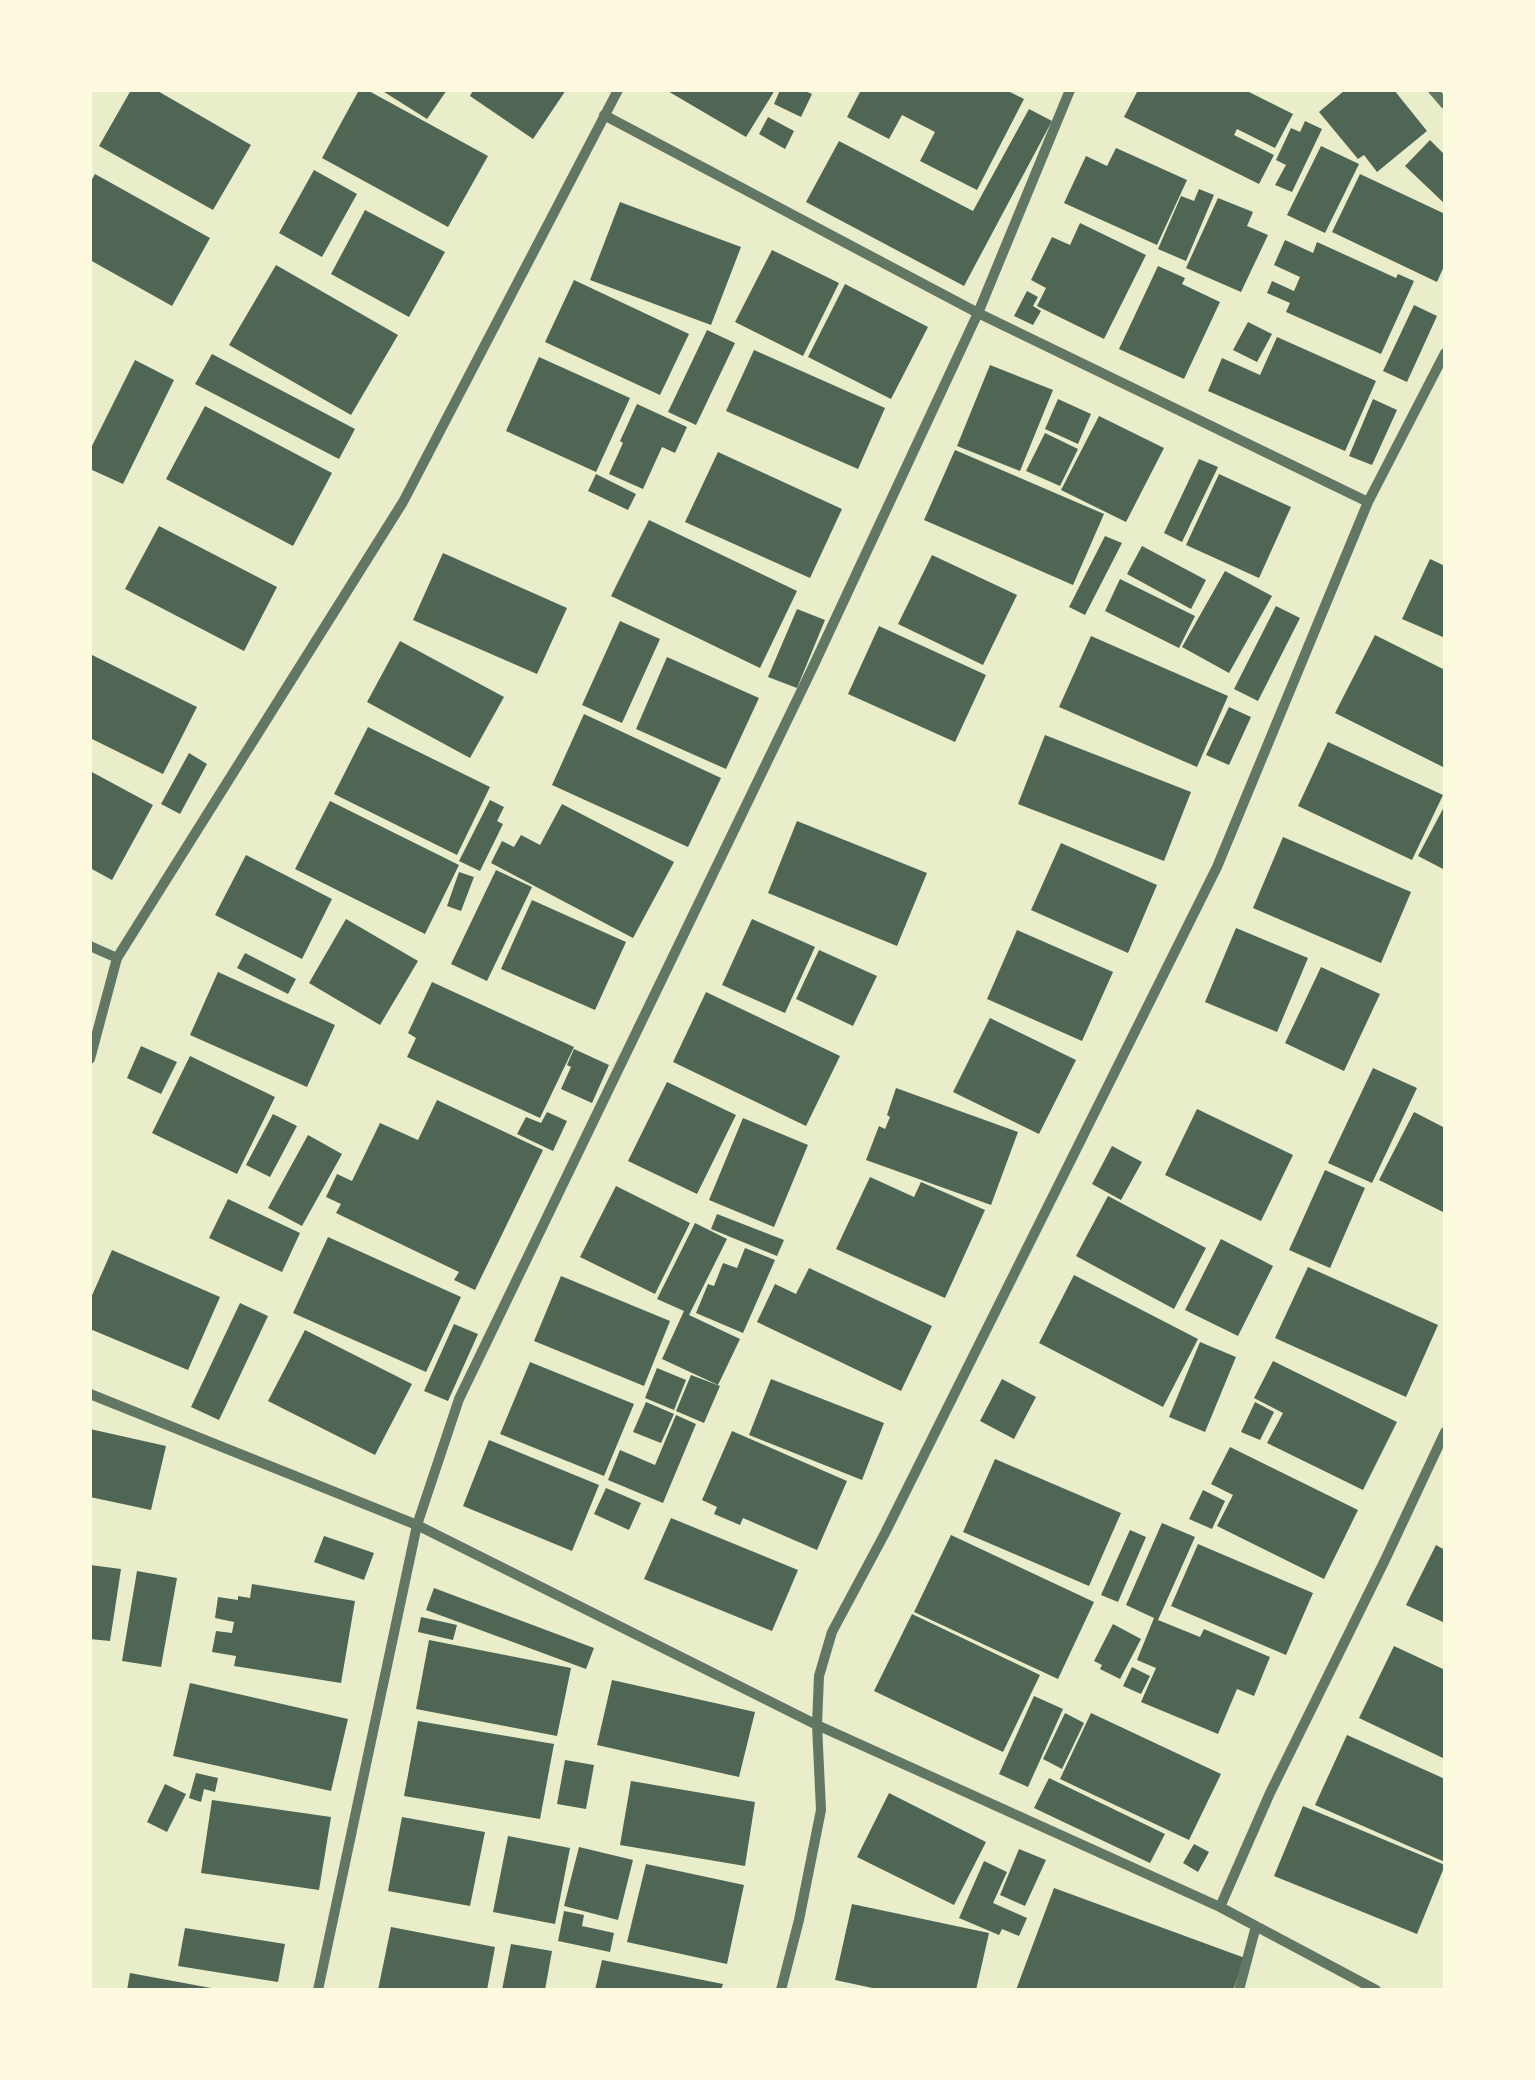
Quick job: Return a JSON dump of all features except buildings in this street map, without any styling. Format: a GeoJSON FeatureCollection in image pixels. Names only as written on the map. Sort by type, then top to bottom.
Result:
{"type":"FeatureCollection","features":[{"type":"Feature","properties":{"kind":"street"},"geometry":{"type":"LineString","coordinates":[[90,1059],[116,958],[403,502],[618,90]]}},
{"type":"Feature","properties":{"kind":"street"},"geometry":{"type":"LineString","coordinates":[[318,1990],[417,1525],[458,1399],[810,671],[978,313],[1070,90]]}},
{"type":"Feature","properties":{"kind":"street"},"geometry":{"type":"LineString","coordinates":[[1434,90],[1445,104]]}},
{"type":"Feature","properties":{"kind":"street"},"geometry":{"type":"LineString","coordinates":[[604,115],[978,313],[1368,502]]}},
{"type":"Feature","properties":{"kind":"street"},"geometry":{"type":"LineString","coordinates":[[781,1990],[821,1810],[818,1676],[832,1632],[1217,867],[1368,502],[1445,353]]}},
{"type":"Feature","properties":{"kind":"street"},"geometry":{"type":"LineString","coordinates":[[90,946],[116,958]]}},
{"type":"Feature","properties":{"kind":"street"},"geometry":{"type":"LineString","coordinates":[[90,1394],[417,1525],[818,1725],[1220,1907],[1376,1990]]}},
{"type":"Feature","properties":{"kind":"street"},"geometry":{"type":"LineString","coordinates":[[1220,1907],[1270,1793],[1445,1432]]}},
{"type":"Feature","properties":{"kind":"street"},"geometry":{"type":"LineString","coordinates":[[1239,1990],[1256,1926]]}}]}
